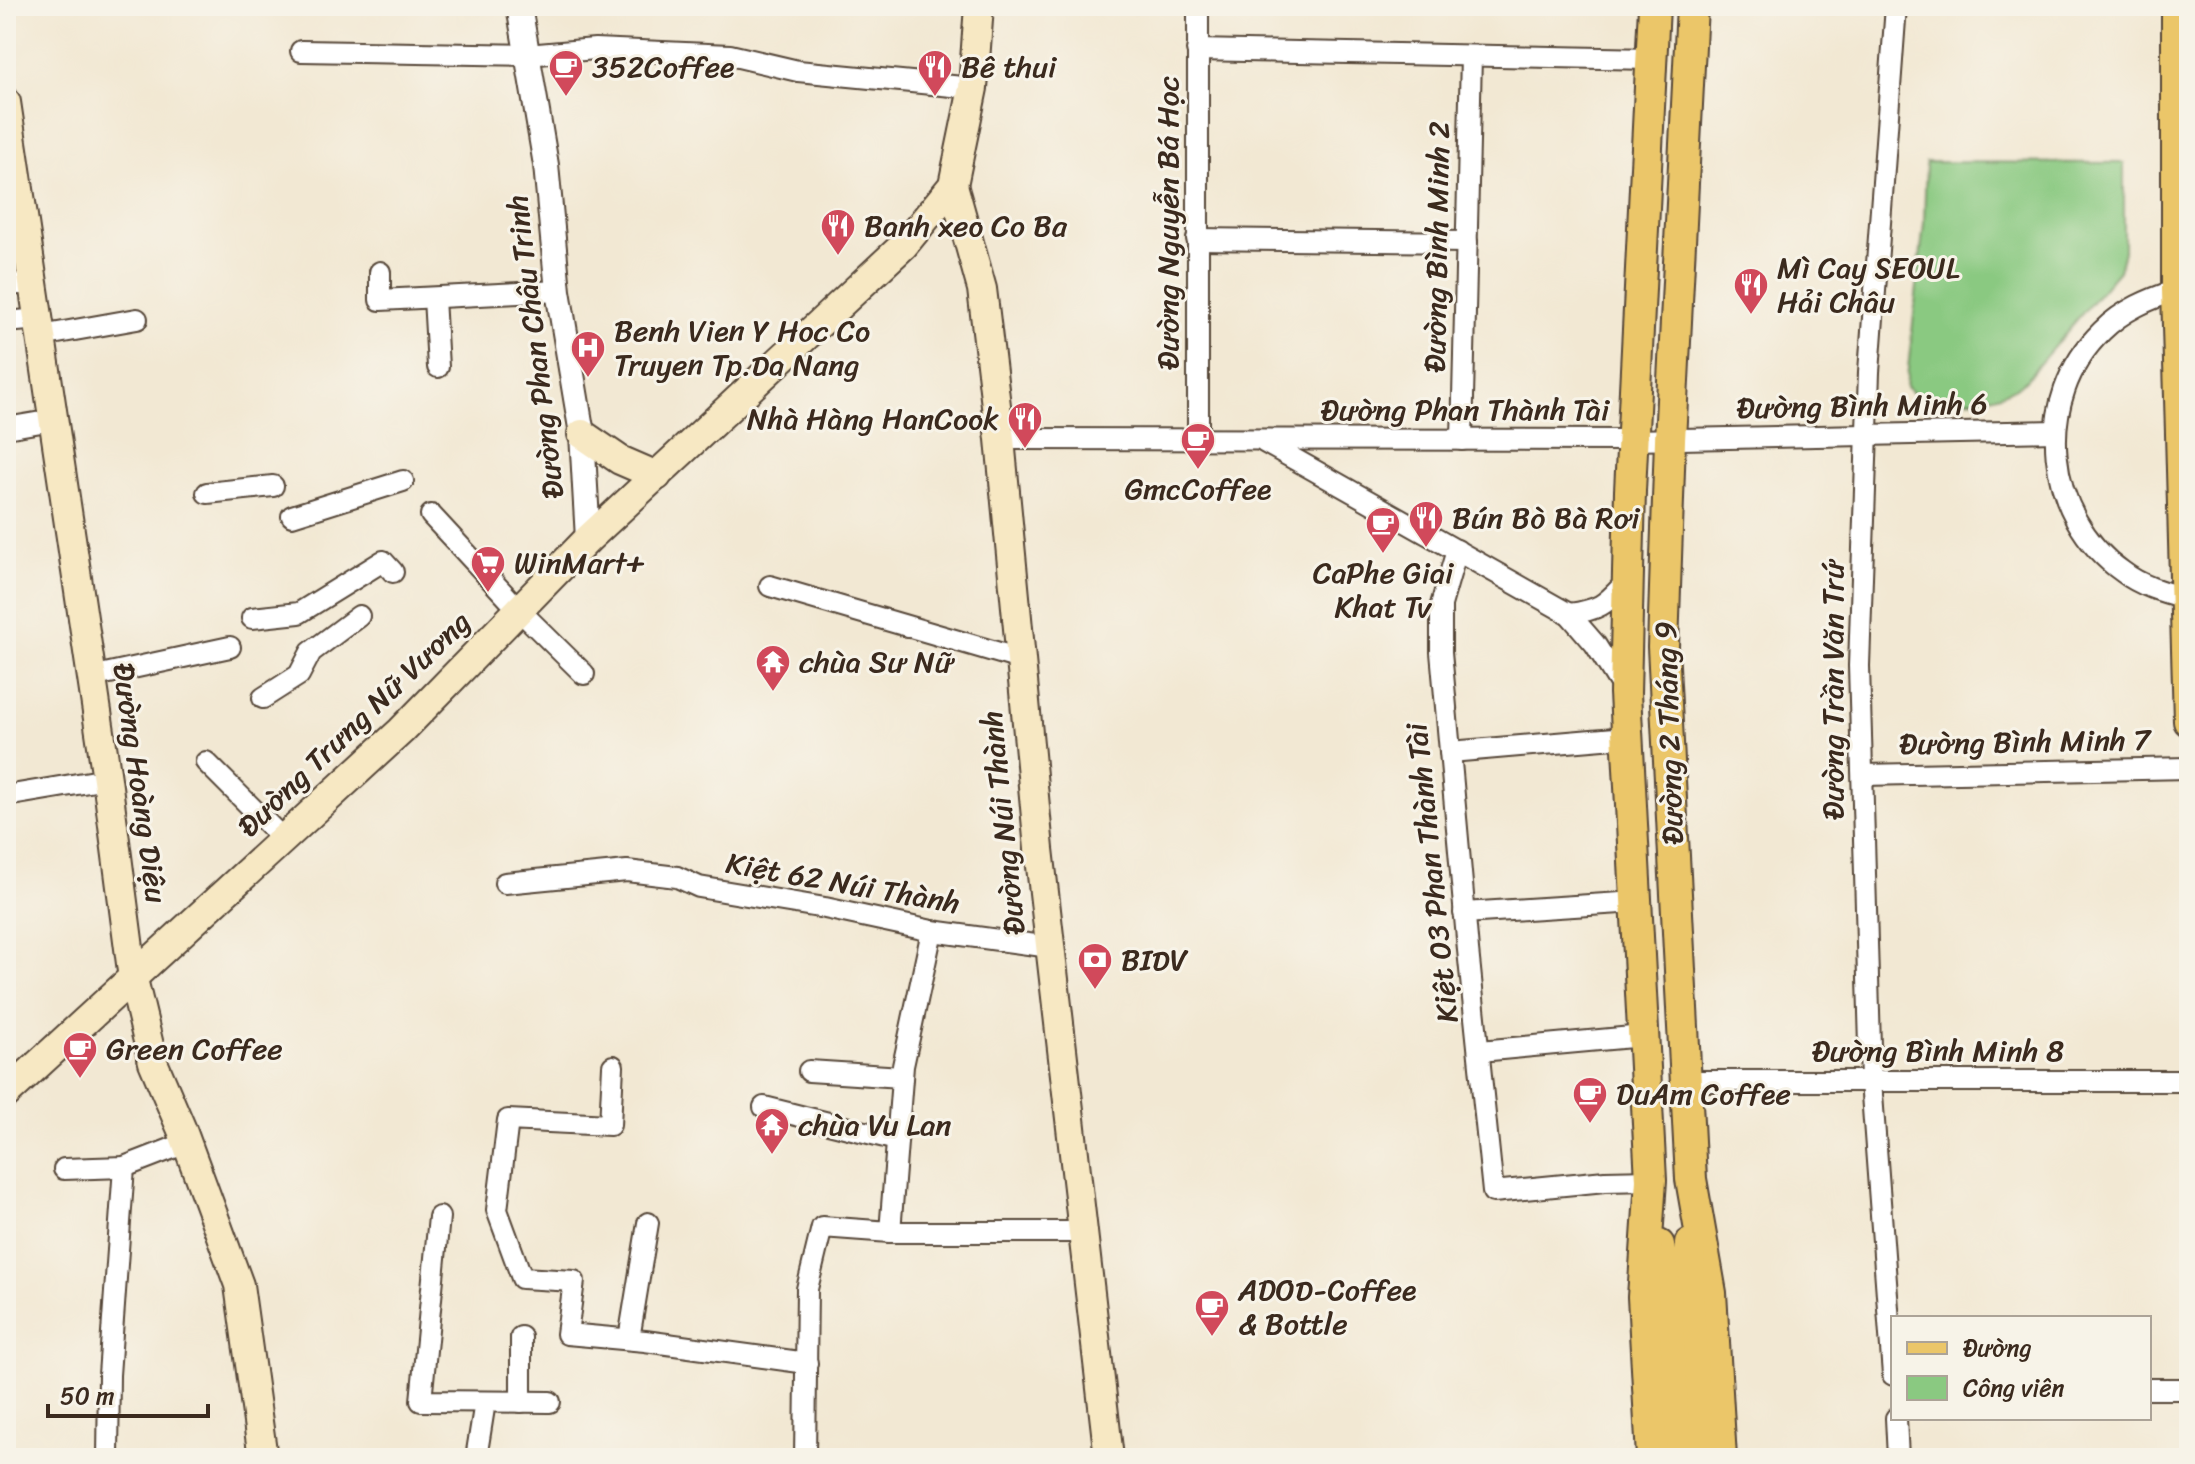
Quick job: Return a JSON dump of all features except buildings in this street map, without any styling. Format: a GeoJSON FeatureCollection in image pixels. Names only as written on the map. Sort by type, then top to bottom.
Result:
{"type":"FeatureCollection","features":[{"type":"Feature","properties":{"kind":"main road","name":"Đường Trưng Nữ Vương"},"geometry":{"type":"LineString","coordinates":[[6,1094],[430,704],[588,539],[898,252],[953,185],[973,88],[979,6]]}},
{"type":"Feature","properties":{"kind":"main road","name":"Đường 2 Tháng 9"},"geometry":{"type":"LineString","coordinates":[[1652,1458],[1643,1297],[1651,1180],[1625,693],[1633,440],[1654,6]]}},
{"type":"Feature","properties":{"kind":"main road","name":"Đường 2 Tháng 9"},"geometry":{"type":"LineString","coordinates":[[1692,6],[1663,647],[1691,1179],[1711,1293],[1721,1458]]}},
{"type":"Feature","properties":{"kind":"main road"},"geometry":{"type":"LineString","coordinates":[[2177,6],[2177,290],[2189,721]]}},
{"type":"Feature","properties":{"kind":"main road","name":"Đường Hoàng Diệu"},"geometry":{"type":"LineString","coordinates":[[6,102],[20,284],[40,327],[107,779],[133,979],[153,1062],[239,1285],[263,1458]]}},
{"type":"Feature","properties":{"kind":"main road","name":"Đường Núi Thành"},"geometry":{"type":"LineString","coordinates":[[953,185],[982,289],[1000,439],[1050,947],[1109,1458]]}},
{"type":"Feature","properties":{"kind":"main road"},"geometry":{"type":"LineString","coordinates":[[582,434],[620,460],[657,476]]}},
{"type":"Feature","properties":{"kind":"main road"},"geometry":{"type":"LineString","coordinates":[[1676,1458],[1677,1293],[1691,1179]]}},
{"type":"Feature","properties":{"kind":"main road"},"geometry":{"type":"LineString","coordinates":[[1651,1180],[1677,1293],[1698,1458]]}},
{"type":"Feature","properties":{"kind":"street","name":"Đường Phan Châu Trinh"},"geometry":{"type":"LineString","coordinates":[[519,6],[546,165],[558,291],[582,434],[588,539]]}},
{"type":"Feature","properties":{"kind":"street","name":"Đường Nguyễn Bá Học"},"geometry":{"type":"LineString","coordinates":[[1198,6],[1198,439]]}},
{"type":"Feature","properties":{"kind":"street","name":"Đường Trần Văn Trứ"},"geometry":{"type":"LineString","coordinates":[[1891,1348],[1871,1081],[1859,666],[1865,437],[1896,6]]}},
{"type":"Feature","properties":{"kind":"street"},"geometry":{"type":"LineString","coordinates":[[301,51],[527,55],[595,49],[730,55],[798,71],[973,88]]}},
{"type":"Feature","properties":{"kind":"street"},"geometry":{"type":"LineString","coordinates":[[1197,50],[1651,59]]}},
{"type":"Feature","properties":{"kind":"street","name":"Đường Bình Minh 2"},"geometry":{"type":"LineString","coordinates":[[1462,440],[1471,56]]}},
{"type":"Feature","properties":{"kind":"street"},"geometry":{"type":"LineString","coordinates":[[1197,239],[1467,242]]}},
{"type":"Feature","properties":{"kind":"street"},"geometry":{"type":"LineString","coordinates":[[380,272],[380,300],[558,291]]}},
{"type":"Feature","properties":{"kind":"street"},"geometry":{"type":"LineString","coordinates":[[2177,290],[2124,312],[2102,330],[2069,377],[2055,431],[2064,496],[2078,526],[2099,552],[2124,573],[2153,589],[2185,598]]}},
{"type":"Feature","properties":{"kind":"street"},"geometry":{"type":"LineString","coordinates":[[434,298],[438,367]]}},
{"type":"Feature","properties":{"kind":"street"},"geometry":{"type":"LineString","coordinates":[[6,322],[40,327],[137,319]]}},
{"type":"Feature","properties":{"kind":"street"},"geometry":{"type":"LineString","coordinates":[[6,428],[53,420]]}},
{"type":"Feature","properties":{"kind":"street","name":"Đường Bình Minh 6"},"geometry":{"type":"LineString","coordinates":[[1670,440],[2055,431]]}},
{"type":"Feature","properties":{"kind":"street","name":"Đường Phan Thành Tài"},"geometry":{"type":"LineString","coordinates":[[1000,439],[1670,440]]}},
{"type":"Feature","properties":{"kind":"street","name":"Đường Phan Thành Tài"},"geometry":{"type":"LineString","coordinates":[[1261,440],[1569,614],[1595,644],[1625,693]]}},
{"type":"Feature","properties":{"kind":"street"},"geometry":{"type":"LineString","coordinates":[[292,516],[403,481]]}},
{"type":"Feature","properties":{"kind":"street"},"geometry":{"type":"LineString","coordinates":[[207,493],[273,486]]}},
{"type":"Feature","properties":{"kind":"street"},"geometry":{"type":"LineString","coordinates":[[431,515],[520,611],[584,674]]}},
{"type":"Feature","properties":{"kind":"street","name":"Kiệt 03 Phan Thành Tài"},"geometry":{"type":"LineString","coordinates":[[1457,550],[1441,605],[1441,652],[1493,1192],[1605,1181],[1651,1180]]}},
{"type":"Feature","properties":{"kind":"street"},"geometry":{"type":"LineString","coordinates":[[252,618],[299,613],[383,561],[393,572]]}},
{"type":"Feature","properties":{"kind":"street"},"geometry":{"type":"LineString","coordinates":[[1569,614],[1595,610],[1628,580]]}},
{"type":"Feature","properties":{"kind":"street"},"geometry":{"type":"LineString","coordinates":[[770,586],[1020,659]]}},
{"type":"Feature","properties":{"kind":"street"},"geometry":{"type":"LineString","coordinates":[[263,698],[299,675],[311,652],[359,616]]}},
{"type":"Feature","properties":{"kind":"street"},"geometry":{"type":"LineString","coordinates":[[91,677],[230,647]]}},
{"type":"Feature","properties":{"kind":"street"},"geometry":{"type":"LineString","coordinates":[[1450,752],[1627,737]]}},
{"type":"Feature","properties":{"kind":"street"},"geometry":{"type":"LineString","coordinates":[[206,762],[284,840]]}},
{"type":"Feature","properties":{"kind":"street","name":"Đường Bình Minh 7"},"geometry":{"type":"LineString","coordinates":[[1863,775],[2189,768]]}},
{"type":"Feature","properties":{"kind":"street"},"geometry":{"type":"LineString","coordinates":[[6,796],[107,779]]}},
{"type":"Feature","properties":{"kind":"street","name":"Kiệt 62 Núi Thành"},"geometry":{"type":"LineString","coordinates":[[505,883],[627,871],[677,877],[699,887],[825,908],[932,931],[1050,947]]}},
{"type":"Feature","properties":{"kind":"street"},"geometry":{"type":"LineString","coordinates":[[1464,913],[1637,902]]}},
{"type":"Feature","properties":{"kind":"street"},"geometry":{"type":"LineString","coordinates":[[890,1232],[902,1077],[932,931]]}},
{"type":"Feature","properties":{"kind":"street"},"geometry":{"type":"LineString","coordinates":[[1480,1051],[1643,1036]]}},
{"type":"Feature","properties":{"kind":"street"},"geometry":{"type":"LineString","coordinates":[[613,1066],[610,1125],[508,1120],[497,1210],[522,1278],[574,1281],[567,1334],[629,1339],[807,1363]]}},
{"type":"Feature","properties":{"kind":"street"},"geometry":{"type":"LineString","coordinates":[[809,1071],[902,1077]]}},
{"type":"Feature","properties":{"kind":"street","name":"Đường Bình Minh 8"},"geometry":{"type":"LineString","coordinates":[[1687,1081],[2189,1081]]}},
{"type":"Feature","properties":{"kind":"street"},"geometry":{"type":"LineString","coordinates":[[764,1107],[897,1140]]}},
{"type":"Feature","properties":{"kind":"street"},"geometry":{"type":"LineString","coordinates":[[64,1169],[124,1167],[186,1143]]}},
{"type":"Feature","properties":{"kind":"street"},"geometry":{"type":"LineString","coordinates":[[108,1458],[109,1375],[124,1167]]}},
{"type":"Feature","properties":{"kind":"street"},"geometry":{"type":"LineString","coordinates":[[439,1217],[421,1401],[550,1402]]}},
{"type":"Feature","properties":{"kind":"street"},"geometry":{"type":"LineString","coordinates":[[629,1339],[648,1223]]}},
{"type":"Feature","properties":{"kind":"street"},"geometry":{"type":"LineString","coordinates":[[805,1458],[807,1289],[822,1227],[890,1232],[1083,1232]]}},
{"type":"Feature","properties":{"kind":"street"},"geometry":{"type":"LineString","coordinates":[[521,1337],[521,1402]]}},
{"type":"Feature","properties":{"kind":"street"},"geometry":{"type":"LineString","coordinates":[[2151,1389],[2189,1389]]}},
{"type":"Feature","properties":{"kind":"street"},"geometry":{"type":"LineString","coordinates":[[476,1458],[485,1402]]}},
{"type":"Feature","properties":{"kind":"street"},"geometry":{"type":"LineString","coordinates":[[1896,1420],[1898,1458]]}},
{"type":"Feature","properties":{"kind":"green space"},"geometry":{"type":"Polygon","coordinates":[[[1926,162],[2124,163],[2124,251],[2119,270],[2025,381],[2013,389],[1987,398],[1918,398],[1906,387],[1924,223],[1926,162]]]}},
{"type":"Feature","properties":{"kind":"place","name":"352Coffee"},"geometry":{"type":"Point","coordinates":[566,98]}},
{"type":"Feature","properties":{"kind":"place","name":"Bê thui"},"geometry":{"type":"Point","coordinates":[935,98]}},
{"type":"Feature","properties":{"kind":"place","name":"Banh xeo Co Ba"},"geometry":{"type":"Point","coordinates":[838,257]}},
{"type":"Feature","properties":{"kind":"place","name":"Mì Cay SEOUL Hải Châu"},"geometry":{"type":"Point","coordinates":[1751,316]}},
{"type":"Feature","properties":{"kind":"place","name":"Benh Vien Y Hoc Co Truyen Tp.Da Nang"},"geometry":{"type":"Point","coordinates":[588,379]}},
{"type":"Feature","properties":{"kind":"place","name":"Nhà Hàng HanCook"},"geometry":{"type":"Point","coordinates":[1025,450]}},
{"type":"Feature","properties":{"kind":"place","name":"GmcCoffee"},"geometry":{"type":"Point","coordinates":[1198,471]}},
{"type":"Feature","properties":{"kind":"place","name":"Bún Bò Bà Rơi"},"geometry":{"type":"Point","coordinates":[1426,549]}},
{"type":"Feature","properties":{"kind":"place","name":"CaPhe Giai Khat Tv"},"geometry":{"type":"Point","coordinates":[1383,555]}},
{"type":"Feature","properties":{"kind":"place","name":"WinMart+"},"geometry":{"type":"Point","coordinates":[488,594]}},
{"type":"Feature","properties":{"kind":"place","name":"chùa Sư Nữ"},"geometry":{"type":"Point","coordinates":[773,693]}},
{"type":"Feature","properties":{"kind":"place","name":"BIDV"},"geometry":{"type":"Point","coordinates":[1095,991]}},
{"type":"Feature","properties":{"kind":"place","name":"Green Coffee"},"geometry":{"type":"Point","coordinates":[80,1080]}},
{"type":"Feature","properties":{"kind":"place","name":"DuAm Coffee"},"geometry":{"type":"Point","coordinates":[1590,1125]}},
{"type":"Feature","properties":{"kind":"place","name":"chùa Vu Lan"},"geometry":{"type":"Point","coordinates":[772,1156]}},
{"type":"Feature","properties":{"kind":"place","name":"ADOD-Coffee & Bottle"},"geometry":{"type":"Point","coordinates":[1212,1338]}}]}
